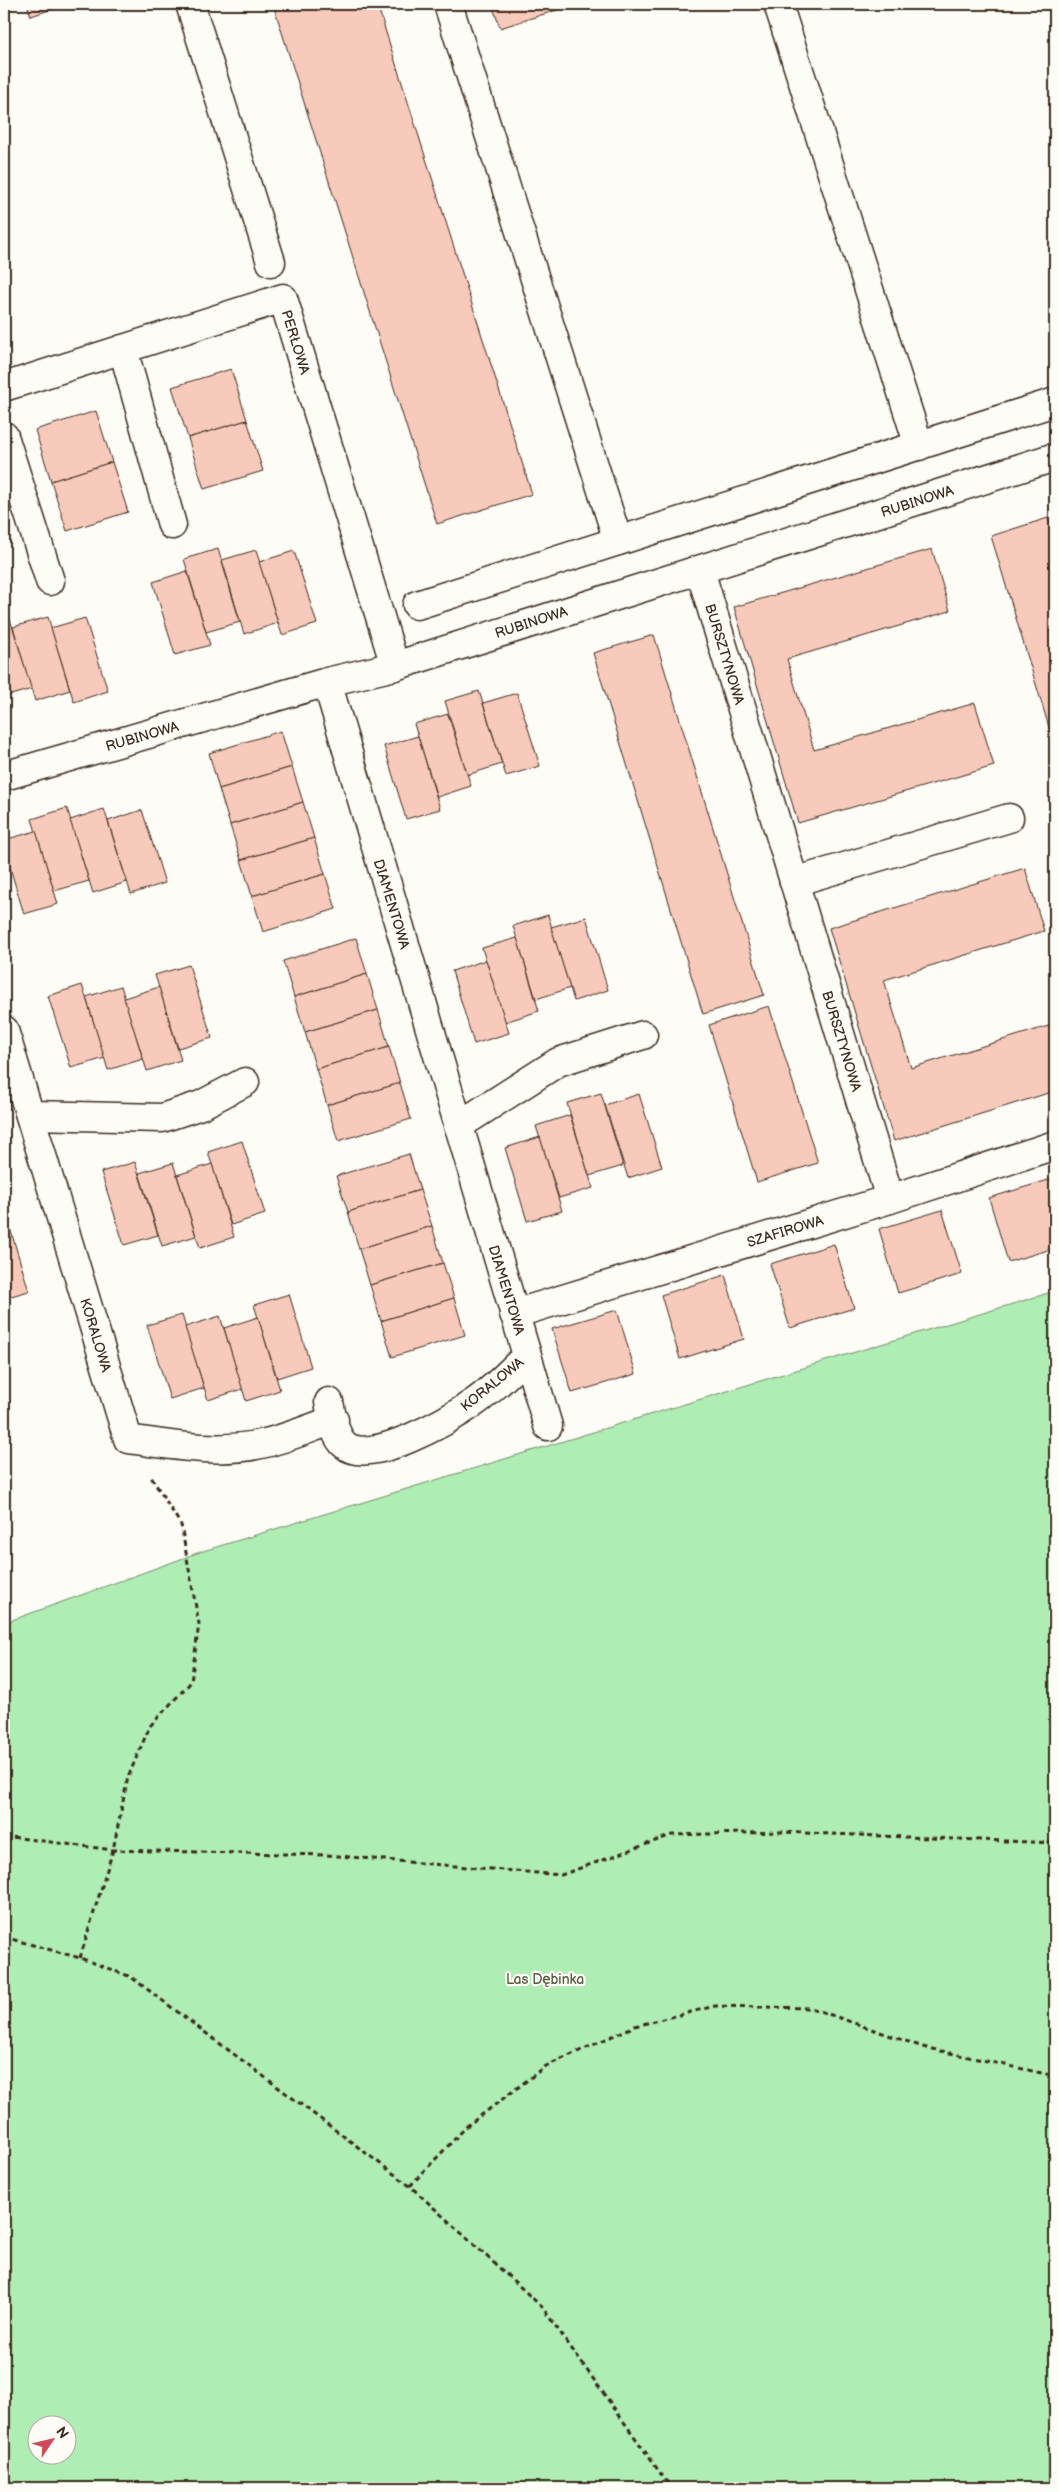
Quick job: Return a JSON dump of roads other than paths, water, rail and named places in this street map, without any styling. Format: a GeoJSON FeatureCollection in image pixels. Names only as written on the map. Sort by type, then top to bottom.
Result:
{"type":"FeatureCollection","features":[{"type":"Feature","properties":{"kind":"street"},"geometry":{"type":"LineString","coordinates":[[190,4],[271,262]]}},
{"type":"Feature","properties":{"kind":"street"},"geometry":{"type":"LineString","coordinates":[[448,4],[618,541]]}},
{"type":"Feature","properties":{"kind":"street"},"geometry":{"type":"LineString","coordinates":[[778,4],[920,446]]}},
{"type":"Feature","properties":{"kind":"street","name":"PERŁOWA"},"geometry":{"type":"LineString","coordinates":[[4,387],[283,298],[395,666]]}},
{"type":"Feature","properties":{"kind":"street"},"geometry":{"type":"LineString","coordinates":[[123,349],[172,525]]}},
{"type":"Feature","properties":{"kind":"street"},"geometry":{"type":"LineString","coordinates":[[417,605],[1055,402]]}},
{"type":"Feature","properties":{"kind":"street"},"geometry":{"type":"LineString","coordinates":[[4,436],[50,581]]}},
{"type":"Feature","properties":{"kind":"street","name":"RUBINOWA"},"geometry":{"type":"LineString","coordinates":[[4,776],[327,682],[395,666],[1055,457]]}},
{"type":"Feature","properties":{"kind":"street","name":"BURSZTYNOWA"},"geometry":{"type":"LineString","coordinates":[[700,570],[890,1199]]}},
{"type":"Feature","properties":{"kind":"street","name":"DIAMENTOWA"},"geometry":{"type":"LineString","coordinates":[[327,682],[548,1426]]}},
{"type":"Feature","properties":{"kind":"street"},"geometry":{"type":"LineString","coordinates":[[794,882],[1010,818]]}},
{"type":"Feature","properties":{"kind":"street","name":"KORALOWA"},"geometry":{"type":"LineString","coordinates":[[4,1030],[128,1439],[178,1446],[219,1448],[261,1444],[331,1411],[337,1435],[346,1446],[362,1450],[382,1448],[426,1430],[476,1401],[527,1356]]}},
{"type":"Feature","properties":{"kind":"street"},"geometry":{"type":"LineString","coordinates":[[458,1126],[558,1062],[643,1035]]}},
{"type":"Feature","properties":{"kind":"street"},"geometry":{"type":"LineString","coordinates":[[30,1115],[162,1118],[201,1105],[245,1082]]}},
{"type":"Feature","properties":{"kind":"street","name":"SZAFIROWA"},"geometry":{"type":"LineString","coordinates":[[514,1314],[890,1199],[1055,1145]]}},
{"type":"Feature","properties":{"kind":"park label","name":"Las Dębinka"},"geometry":{"type":"Point","coordinates":[545,1979]}}]}
